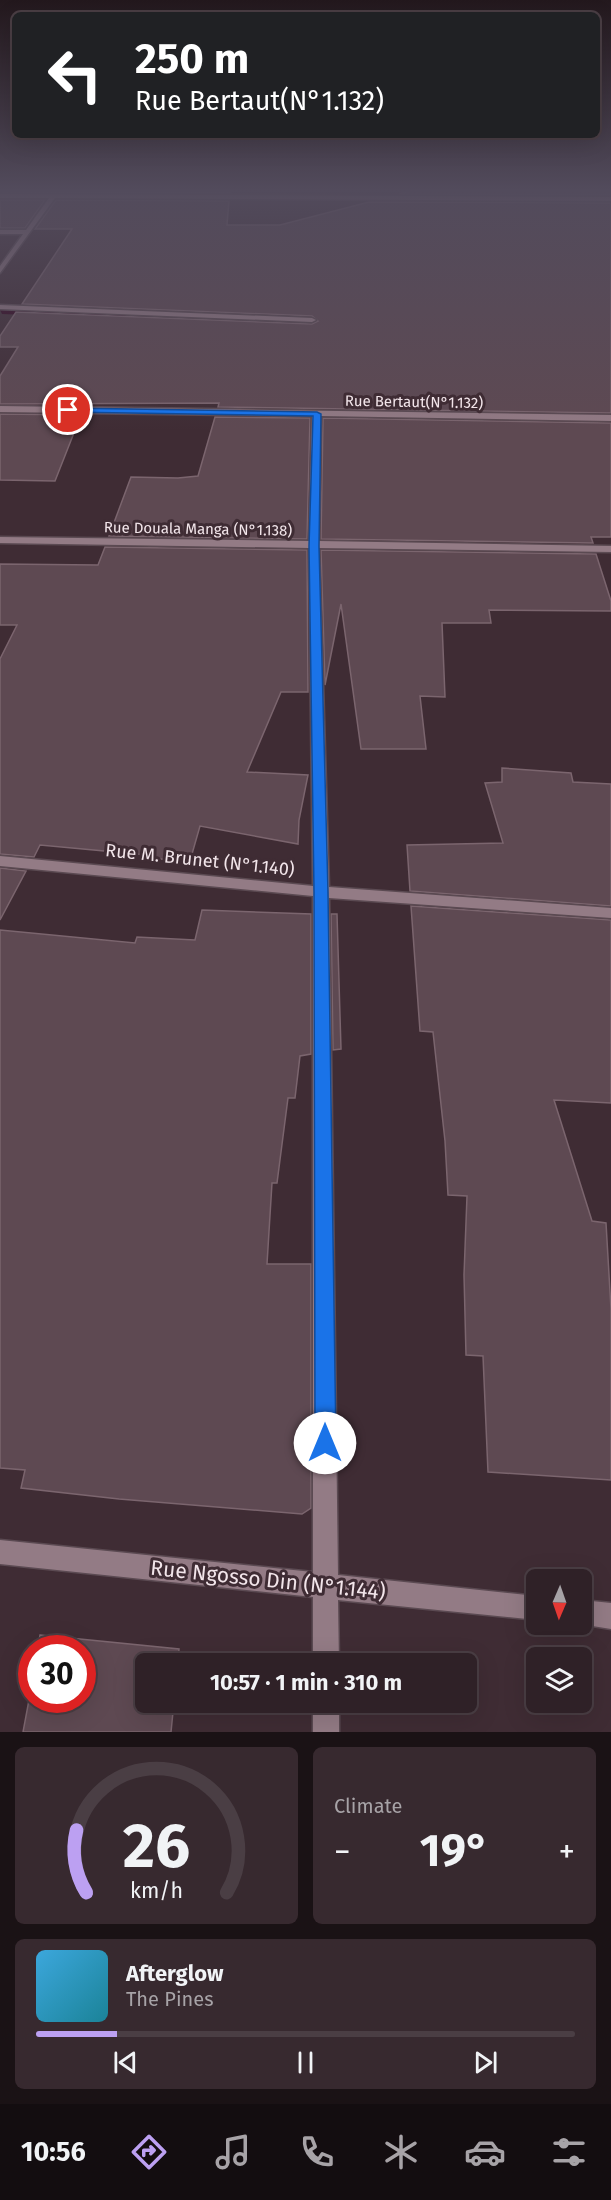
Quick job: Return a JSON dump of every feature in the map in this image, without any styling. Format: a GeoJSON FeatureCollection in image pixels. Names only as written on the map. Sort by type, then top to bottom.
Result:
{"type":"FeatureCollection","features":[{"type":"Feature","properties":{"kind":"street"},"geometry":{"type":"LineString","coordinates":[[0,307],[312,320]]}},
{"type":"Feature","properties":{"kind":"street","name":"Rue Bertaut(N°1.132)"},"geometry":{"type":"LineString","coordinates":[[0,409],[611,418]]}},
{"type":"Feature","properties":{"kind":"street"},"geometry":{"type":"LineString","coordinates":[[317,414],[314,546],[321,892],[326,1653]]}},
{"type":"Feature","properties":{"kind":"street","name":"Rue Douala Manga (N°1.138)"},"geometry":{"type":"LineString","coordinates":[[0,540],[611,549]]}},
{"type":"Feature","properties":{"kind":"street","name":"Rue M. Brunet (N°1.140)"},"geometry":{"type":"LineString","coordinates":[[0,861],[321,892],[611,913]]}},
{"type":"Feature","properties":{"kind":"street","name":"Rue Ngosso Din (N°1.144)"},"geometry":{"type":"LineString","coordinates":[[0,1552],[526,1607]]}},
{"type":"Feature","properties":{"kind":"street"},"geometry":{"type":"LineString","coordinates":[[592,1614],[611,1616]]}},
{"type":"Feature","properties":{"kind":"street"},"geometry":{"type":"LineString","coordinates":[[326,1713],[326,1732]]}},
{"type":"Feature","properties":{"kind":"building"},"geometry":{"type":"Polygon","coordinates":[[[45,270],[611,270],[611,413],[218,407],[219,403],[0,404],[0,376],[18,347],[0,347],[0,336],[16,312],[312,324],[318,321],[312,316],[22,304],[45,270]]]}},
{"type":"Feature","properties":{"kind":"building"},"geometry":{"type":"Polygon","coordinates":[[[0,414],[81,415],[55,481],[0,480],[0,414]]]}},
{"type":"Feature","properties":{"kind":"building"},"geometry":{"type":"Polygon","coordinates":[[[215,417],[310,418],[307,539],[109,536],[131,477],[198,476],[215,417]]]}},
{"type":"Feature","properties":{"kind":"building"},"geometry":{"type":"Polygon","coordinates":[[[323,418],[611,423],[611,537],[591,537],[593,543],[321,539],[323,418]]]}},
{"type":"Feature","properties":{"kind":"building"},"geometry":{"type":"Polygon","coordinates":[[[105,547],[307,550],[308,692],[281,692],[247,772],[308,775],[299,820],[298,844],[200,826],[190,861],[40,845],[34,857],[0,854],[0,659],[17,625],[0,625],[0,564],[98,565],[105,547]]]}},
{"type":"Feature","properties":{"kind":"building"},"geometry":{"type":"Polygon","coordinates":[[[321,550],[596,554],[611,601],[611,611],[489,610],[491,623],[442,623],[445,697],[420,696],[426,749],[361,749],[341,604],[325,685],[321,550]]]}},
{"type":"Feature","properties":{"kind":"building"},"geometry":{"type":"Polygon","coordinates":[[[502,768],[571,773],[573,782],[611,784],[611,906],[410,891],[407,845],[503,843],[485,783],[502,782],[502,768]]]}},
{"type":"Feature","properties":{"kind":"building"},"geometry":{"type":"Polygon","coordinates":[[[0,868],[26,871],[0,920],[0,868]]]}},
{"type":"Feature","properties":{"kind":"building"},"geometry":{"type":"Polygon","coordinates":[[[411,906],[611,920],[611,1103],[554,1100],[592,1221],[606,1223],[611,1309],[611,1480],[488,1472],[483,1356],[466,1355],[464,1275],[467,1196],[448,1195],[445,1141],[433,1032],[420,1031],[411,906]]]}},
{"type":"Feature","properties":{"kind":"building"},"geometry":{"type":"Polygon","coordinates":[[[202,910],[311,914],[311,1054],[300,1056],[295,1098],[288,1098],[277,1183],[272,1183],[267,1264],[311,1264],[311,1508],[302,1514],[119,1499],[21,1488],[25,1470],[0,1468],[0,930],[135,943],[137,937],[195,940],[202,910]]]}},
{"type":"Feature","properties":{"kind":"building"},"geometry":{"type":"Polygon","coordinates":[[[331,914],[337,914],[341,1049],[333,1050],[331,914]]]}},
{"type":"Feature","properties":{"kind":"building"},"geometry":{"type":"Polygon","coordinates":[[[96,1641],[179,1649],[179,1653],[135,1653],[135,1713],[173,1713],[171,1732],[23,1732],[27,1713],[96,1713],[96,1641]]]}},
{"type":"Feature","properties":{"kind":"waterway"},"geometry":{"type":"LineString","coordinates":[[2,312],[125,317]]}},
{"type":"Feature","properties":{"kind":"route"},"geometry":{"type":"LineString","coordinates":[[68,410],[317,414],[314,546],[321,892],[325,1443]]}}]}
